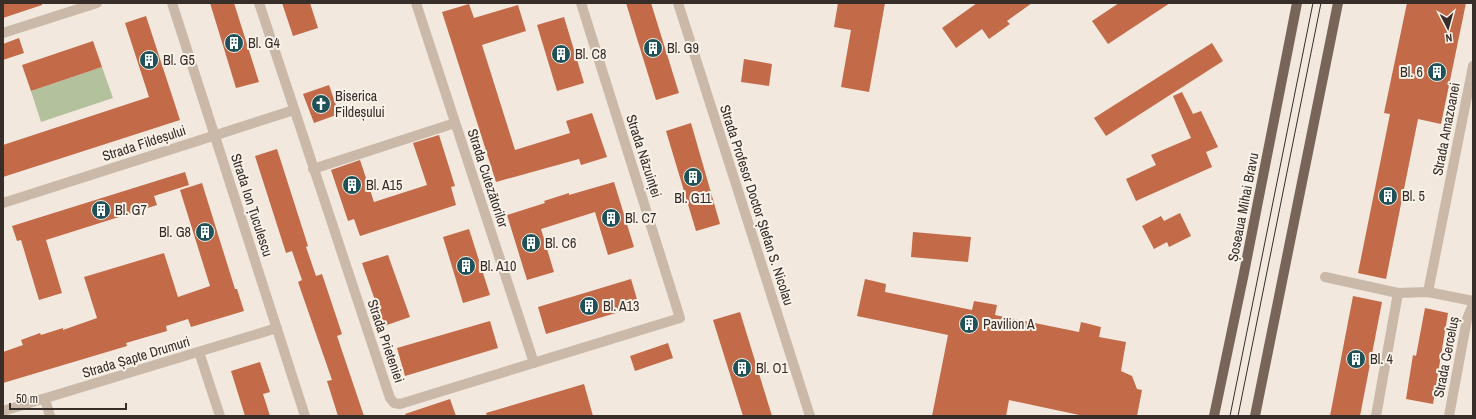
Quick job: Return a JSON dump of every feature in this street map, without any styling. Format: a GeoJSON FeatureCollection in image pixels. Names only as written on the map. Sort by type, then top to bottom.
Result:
{"type":"FeatureCollection","features":[{"type":"Feature","properties":{"kind":"main road","name":"Șoseaua Mihai Bravu"},"geometry":{"type":"LineString","coordinates":[[1214,416],[1243,281],[1297,3]]}},
{"type":"Feature","properties":{"kind":"main road"},"geometry":{"type":"LineString","coordinates":[[1256,416],[1338,3]]}},
{"type":"Feature","properties":{"kind":"street"},"geometry":{"type":"LineString","coordinates":[[3,34],[96,3]]}},
{"type":"Feature","properties":{"kind":"street","name":"Strada Ion Țuculescu"},"geometry":{"type":"LineString","coordinates":[[172,3],[305,416]]}},
{"type":"Feature","properties":{"kind":"street","name":"Strada Prieteniei"},"geometry":{"type":"LineString","coordinates":[[259,3],[387,391],[394,403],[400,404],[680,318]]}},
{"type":"Feature","properties":{"kind":"street","name":"Strada Cutezătorilor"},"geometry":{"type":"LineString","coordinates":[[416,3],[534,362]]}},
{"type":"Feature","properties":{"kind":"street","name":"Strada Năzuinței"},"geometry":{"type":"LineString","coordinates":[[581,3],[680,318]]}},
{"type":"Feature","properties":{"kind":"street","name":"Strada Profesor Doctor Ștefan S. Nicolau"},"geometry":{"type":"LineString","coordinates":[[678,3],[810,416]]}},
{"type":"Feature","properties":{"kind":"street","name":"Strada Amazoanei"},"geometry":{"type":"LineString","coordinates":[[1428,292],[1468,116],[1473,66]]}},
{"type":"Feature","properties":{"kind":"street","name":"Strada Fildeșului"},"geometry":{"type":"LineString","coordinates":[[3,203],[294,110]]}},
{"type":"Feature","properties":{"kind":"street"},"geometry":{"type":"LineString","coordinates":[[313,169],[455,123]]}},
{"type":"Feature","properties":{"kind":"street"},"geometry":{"type":"LineString","coordinates":[[1325,277],[1398,293],[1428,292],[1473,303]]}},
{"type":"Feature","properties":{"kind":"street"},"geometry":{"type":"LineString","coordinates":[[1376,416],[1398,293]]}},
{"type":"Feature","properties":{"kind":"street","name":"Strada Cerceluș"},"geometry":{"type":"LineString","coordinates":[[1449,416],[1467,319],[1473,303]]}},
{"type":"Feature","properties":{"kind":"street","name":"Strada Șapte Drumuri"},"geometry":{"type":"LineString","coordinates":[[3,412],[277,328]]}},
{"type":"Feature","properties":{"kind":"street"},"geometry":{"type":"LineString","coordinates":[[199,352],[220,416]]}},
{"type":"Feature","properties":{"kind":"street"},"geometry":{"type":"LineString","coordinates":[[45,399],[50,416]]}},
{"type":"Feature","properties":{"kind":"green space"},"geometry":{"type":"Polygon","coordinates":[[[102,67],[113,98],[41,122],[31,91],[102,67]]]}},
{"type":"Feature","properties":{"kind":"building"},"geometry":{"type":"Polygon","coordinates":[[[3,3],[42,3],[42,5],[3,18],[3,3]]]}},
{"type":"Feature","properties":{"kind":"building","name":"Bl. G4"},"geometry":{"type":"Polygon","coordinates":[[[210,3],[234,3],[259,82],[236,88],[210,3]]]}},
{"type":"Feature","properties":{"kind":"building"},"geometry":{"type":"Polygon","coordinates":[[[282,3],[310,3],[318,28],[293,36],[282,3]]]}},
{"type":"Feature","properties":{"kind":"building","name":"Bl. G9"},"geometry":{"type":"Polygon","coordinates":[[[626,3],[651,3],[679,93],[656,100],[626,3]]]}},
{"type":"Feature","properties":{"kind":"building"},"geometry":{"type":"Polygon","coordinates":[[[838,3],[885,3],[869,92],[841,87],[851,30],[834,27],[838,3]]]}},
{"type":"Feature","properties":{"kind":"building"},"geometry":{"type":"Polygon","coordinates":[[[977,3],[1032,3],[1007,21],[1010,24],[989,39],[982,29],[956,48],[942,28],[977,3]]]}},
{"type":"Feature","properties":{"kind":"building"},"geometry":{"type":"Polygon","coordinates":[[[1119,3],[1170,3],[1108,44],[1092,21],[1119,3]]]}},
{"type":"Feature","properties":{"kind":"building"},"geometry":{"type":"Polygon","coordinates":[[[1407,3],[1466,3],[1441,124],[1418,119],[1386,279],[1358,273],[1390,114],[1384,113],[1407,3]]]}},
{"type":"Feature","properties":{"kind":"building"},"geometry":{"type":"Polygon","coordinates":[[[469,4],[474,18],[518,5],[526,31],[482,45],[515,150],[570,133],[566,121],[592,113],[607,157],[581,165],[579,159],[496,182],[442,12],[469,4]]]}},
{"type":"Feature","properties":{"kind":"building"},"geometry":{"type":"Polygon","coordinates":[[[146,16],[180,120],[3,177],[3,145],[149,97],[125,23],[146,16]]]}},
{"type":"Feature","properties":{"kind":"building","name":"Bl. C8"},"geometry":{"type":"Polygon","coordinates":[[[564,17],[584,83],[557,91],[537,25],[564,17]]]}},
{"type":"Feature","properties":{"kind":"building"},"geometry":{"type":"Polygon","coordinates":[[[19,38],[24,53],[3,60],[3,44],[19,38]]]}},
{"type":"Feature","properties":{"kind":"building"},"geometry":{"type":"Polygon","coordinates":[[[93,41],[102,67],[31,91],[22,65],[93,41]]]}},
{"type":"Feature","properties":{"kind":"building"},"geometry":{"type":"Polygon","coordinates":[[[1212,43],[1223,61],[1106,136],[1094,118],[1212,43]]]}},
{"type":"Feature","properties":{"kind":"building"},"geometry":{"type":"Polygon","coordinates":[[[744,59],[772,64],[769,86],[741,82],[744,59]]]}},
{"type":"Feature","properties":{"kind":"building","name":"Biserica Fildeșului"},"geometry":{"type":"Polygon","coordinates":[[[329,85],[339,114],[314,123],[303,94],[329,85]]]}},
{"type":"Feature","properties":{"kind":"building"},"geometry":{"type":"Polygon","coordinates":[[[1182,92],[1193,114],[1201,111],[1218,147],[1206,152],[1212,167],[1136,201],[1126,179],[1156,165],[1151,155],[1191,138],[1173,96],[1182,92]]]}},
{"type":"Feature","properties":{"kind":"building","name":"Bl. G11"},"geometry":{"type":"Polygon","coordinates":[[[691,123],[720,224],[696,231],[666,131],[691,123]]]}},
{"type":"Feature","properties":{"kind":"building","name":"Bl. A15"},"geometry":{"type":"Polygon","coordinates":[[[439,135],[455,186],[451,187],[456,205],[360,236],[354,219],[348,221],[331,170],[360,160],[374,202],[427,185],[413,143],[439,135]]]}},
{"type":"Feature","properties":{"kind":"building"},"geometry":{"type":"Polygon","coordinates":[[[277,149],[316,276],[322,274],[342,334],[337,336],[364,416],[338,416],[327,381],[332,380],[298,282],[302,280],[292,251],[286,253],[255,156],[277,149]]]}},
{"type":"Feature","properties":{"kind":"building","name":"Bl. G7"},"geometry":{"type":"Polygon","coordinates":[[[185,172],[189,185],[154,196],[157,205],[46,240],[62,293],[39,300],[21,240],[17,241],[12,226],[185,172]]]}},
{"type":"Feature","properties":{"kind":"building"},"geometry":{"type":"Polygon","coordinates":[[[614,182],[634,247],[608,255],[595,212],[541,229],[554,272],[527,280],[507,215],[545,203],[544,201],[569,193],[569,195],[614,182]]]}},
{"type":"Feature","properties":{"kind":"building"},"geometry":{"type":"Polygon","coordinates":[[[202,183],[235,289],[237,289],[244,311],[191,327],[188,319],[166,326],[167,331],[126,343],[127,346],[3,383],[3,352],[23,345],[21,340],[40,333],[41,335],[63,328],[63,330],[97,318],[84,277],[164,253],[178,297],[210,286],[180,190],[202,183]]]}},
{"type":"Feature","properties":{"kind":"building"},"geometry":{"type":"Polygon","coordinates":[[[1180,213],[1191,236],[1169,247],[1167,242],[1154,249],[1142,226],[1161,216],[1164,221],[1180,213]]]}},
{"type":"Feature","properties":{"kind":"building","name":"Bl. A10"},"geometry":{"type":"Polygon","coordinates":[[[469,229],[490,295],[463,303],[443,237],[469,229]]]}},
{"type":"Feature","properties":{"kind":"building"},"geometry":{"type":"Polygon","coordinates":[[[913,232],[971,237],[968,262],[911,257],[913,232]]]}},
{"type":"Feature","properties":{"kind":"building"},"geometry":{"type":"Polygon","coordinates":[[[388,255],[410,317],[384,326],[362,263],[388,255]]]}},
{"type":"Feature","properties":{"kind":"building","name":"Bl. A13"},"geometry":{"type":"Polygon","coordinates":[[[631,279],[639,306],[546,334],[538,307],[631,279]]]}},
{"type":"Feature","properties":{"kind":"building"},"geometry":{"type":"Polygon","coordinates":[[[865,279],[886,284],[885,292],[972,310],[974,301],[997,305],[995,315],[1079,332],[1081,322],[1101,327],[1099,337],[1126,342],[1121,371],[1132,376],[1137,389],[1142,390],[1137,416],[1084,416],[1009,400],[1006,416],[932,416],[948,335],[857,316],[865,279]]]}},
{"type":"Feature","properties":{"kind":"building","name":"Bl. 4"},"geometry":{"type":"Polygon","coordinates":[[[1353,296],[1382,302],[1360,416],[1330,416],[1353,296]]]}},
{"type":"Feature","properties":{"kind":"building"},"geometry":{"type":"Polygon","coordinates":[[[1425,308],[1448,313],[1433,404],[1406,399],[1413,355],[1416,356],[1425,308]]]}},
{"type":"Feature","properties":{"kind":"building","name":"Bl. O1"},"geometry":{"type":"Polygon","coordinates":[[[740,312],[772,416],[743,416],[713,320],[740,312]]]}},
{"type":"Feature","properties":{"kind":"building"},"geometry":{"type":"Polygon","coordinates":[[[490,321],[498,348],[405,376],[397,348],[490,321]]]}},
{"type":"Feature","properties":{"kind":"building"},"geometry":{"type":"Polygon","coordinates":[[[668,343],[673,358],[635,371],[630,356],[668,343]]]}},
{"type":"Feature","properties":{"kind":"building"},"geometry":{"type":"Polygon","coordinates":[[[260,362],[270,392],[263,394],[270,416],[245,416],[231,371],[260,362]]]}},
{"type":"Feature","properties":{"kind":"building"},"geometry":{"type":"Polygon","coordinates":[[[584,384],[593,416],[487,416],[486,413],[584,384]]]}},
{"type":"Feature","properties":{"kind":"building"},"geometry":{"type":"Polygon","coordinates":[[[450,399],[456,416],[406,416],[405,414],[450,399]]]}},
{"type":"Feature","properties":{"kind":"tram line"},"geometry":{"type":"LineString","coordinates":[[1230,416],[1313,3]]}},
{"type":"Feature","properties":{"kind":"tram line"},"geometry":{"type":"LineString","coordinates":[[1238,416],[1321,3]]}},
{"type":"Feature","properties":{"kind":"place","name":"Bl. G4"},"geometry":{"type":"Point","coordinates":[234,43]}},
{"type":"Feature","properties":{"kind":"place","name":"Bl. G9"},"geometry":{"type":"Point","coordinates":[653,48]}},
{"type":"Feature","properties":{"kind":"place","name":"Bl. C8"},"geometry":{"type":"Point","coordinates":[561,54]}},
{"type":"Feature","properties":{"kind":"place","name":"Bl. G5"},"geometry":{"type":"Point","coordinates":[149,60]}},
{"type":"Feature","properties":{"kind":"place","name":"Bl. 6"},"geometry":{"type":"Point","coordinates":[1437,72]}},
{"type":"Feature","properties":{"kind":"place","name":"Biserica Fildeșului"},"geometry":{"type":"Point","coordinates":[321,104]}},
{"type":"Feature","properties":{"kind":"place","name":"Bl. G11"},"geometry":{"type":"Point","coordinates":[693,177]}},
{"type":"Feature","properties":{"kind":"place","name":"Bl. A15"},"geometry":{"type":"Point","coordinates":[352,185]}},
{"type":"Feature","properties":{"kind":"place","name":"Bl. 5"},"geometry":{"type":"Point","coordinates":[1388,196]}},
{"type":"Feature","properties":{"kind":"place","name":"Bl. G7"},"geometry":{"type":"Point","coordinates":[101,210]}},
{"type":"Feature","properties":{"kind":"place","name":"Bl. C7"},"geometry":{"type":"Point","coordinates":[611,218]}},
{"type":"Feature","properties":{"kind":"place","name":"Bl. G8"},"geometry":{"type":"Point","coordinates":[205,232]}},
{"type":"Feature","properties":{"kind":"place","name":"Bl. C6"},"geometry":{"type":"Point","coordinates":[531,243]}},
{"type":"Feature","properties":{"kind":"place","name":"Bl. A10"},"geometry":{"type":"Point","coordinates":[466,266]}},
{"type":"Feature","properties":{"kind":"place","name":"Bl. A13"},"geometry":{"type":"Point","coordinates":[589,306]}},
{"type":"Feature","properties":{"kind":"place","name":"Pavilion A"},"geometry":{"type":"Point","coordinates":[969,324]}},
{"type":"Feature","properties":{"kind":"place","name":"Bl. 4"},"geometry":{"type":"Point","coordinates":[1356,359]}},
{"type":"Feature","properties":{"kind":"place","name":"Bl. O1"},"geometry":{"type":"Point","coordinates":[742,368]}}]}
